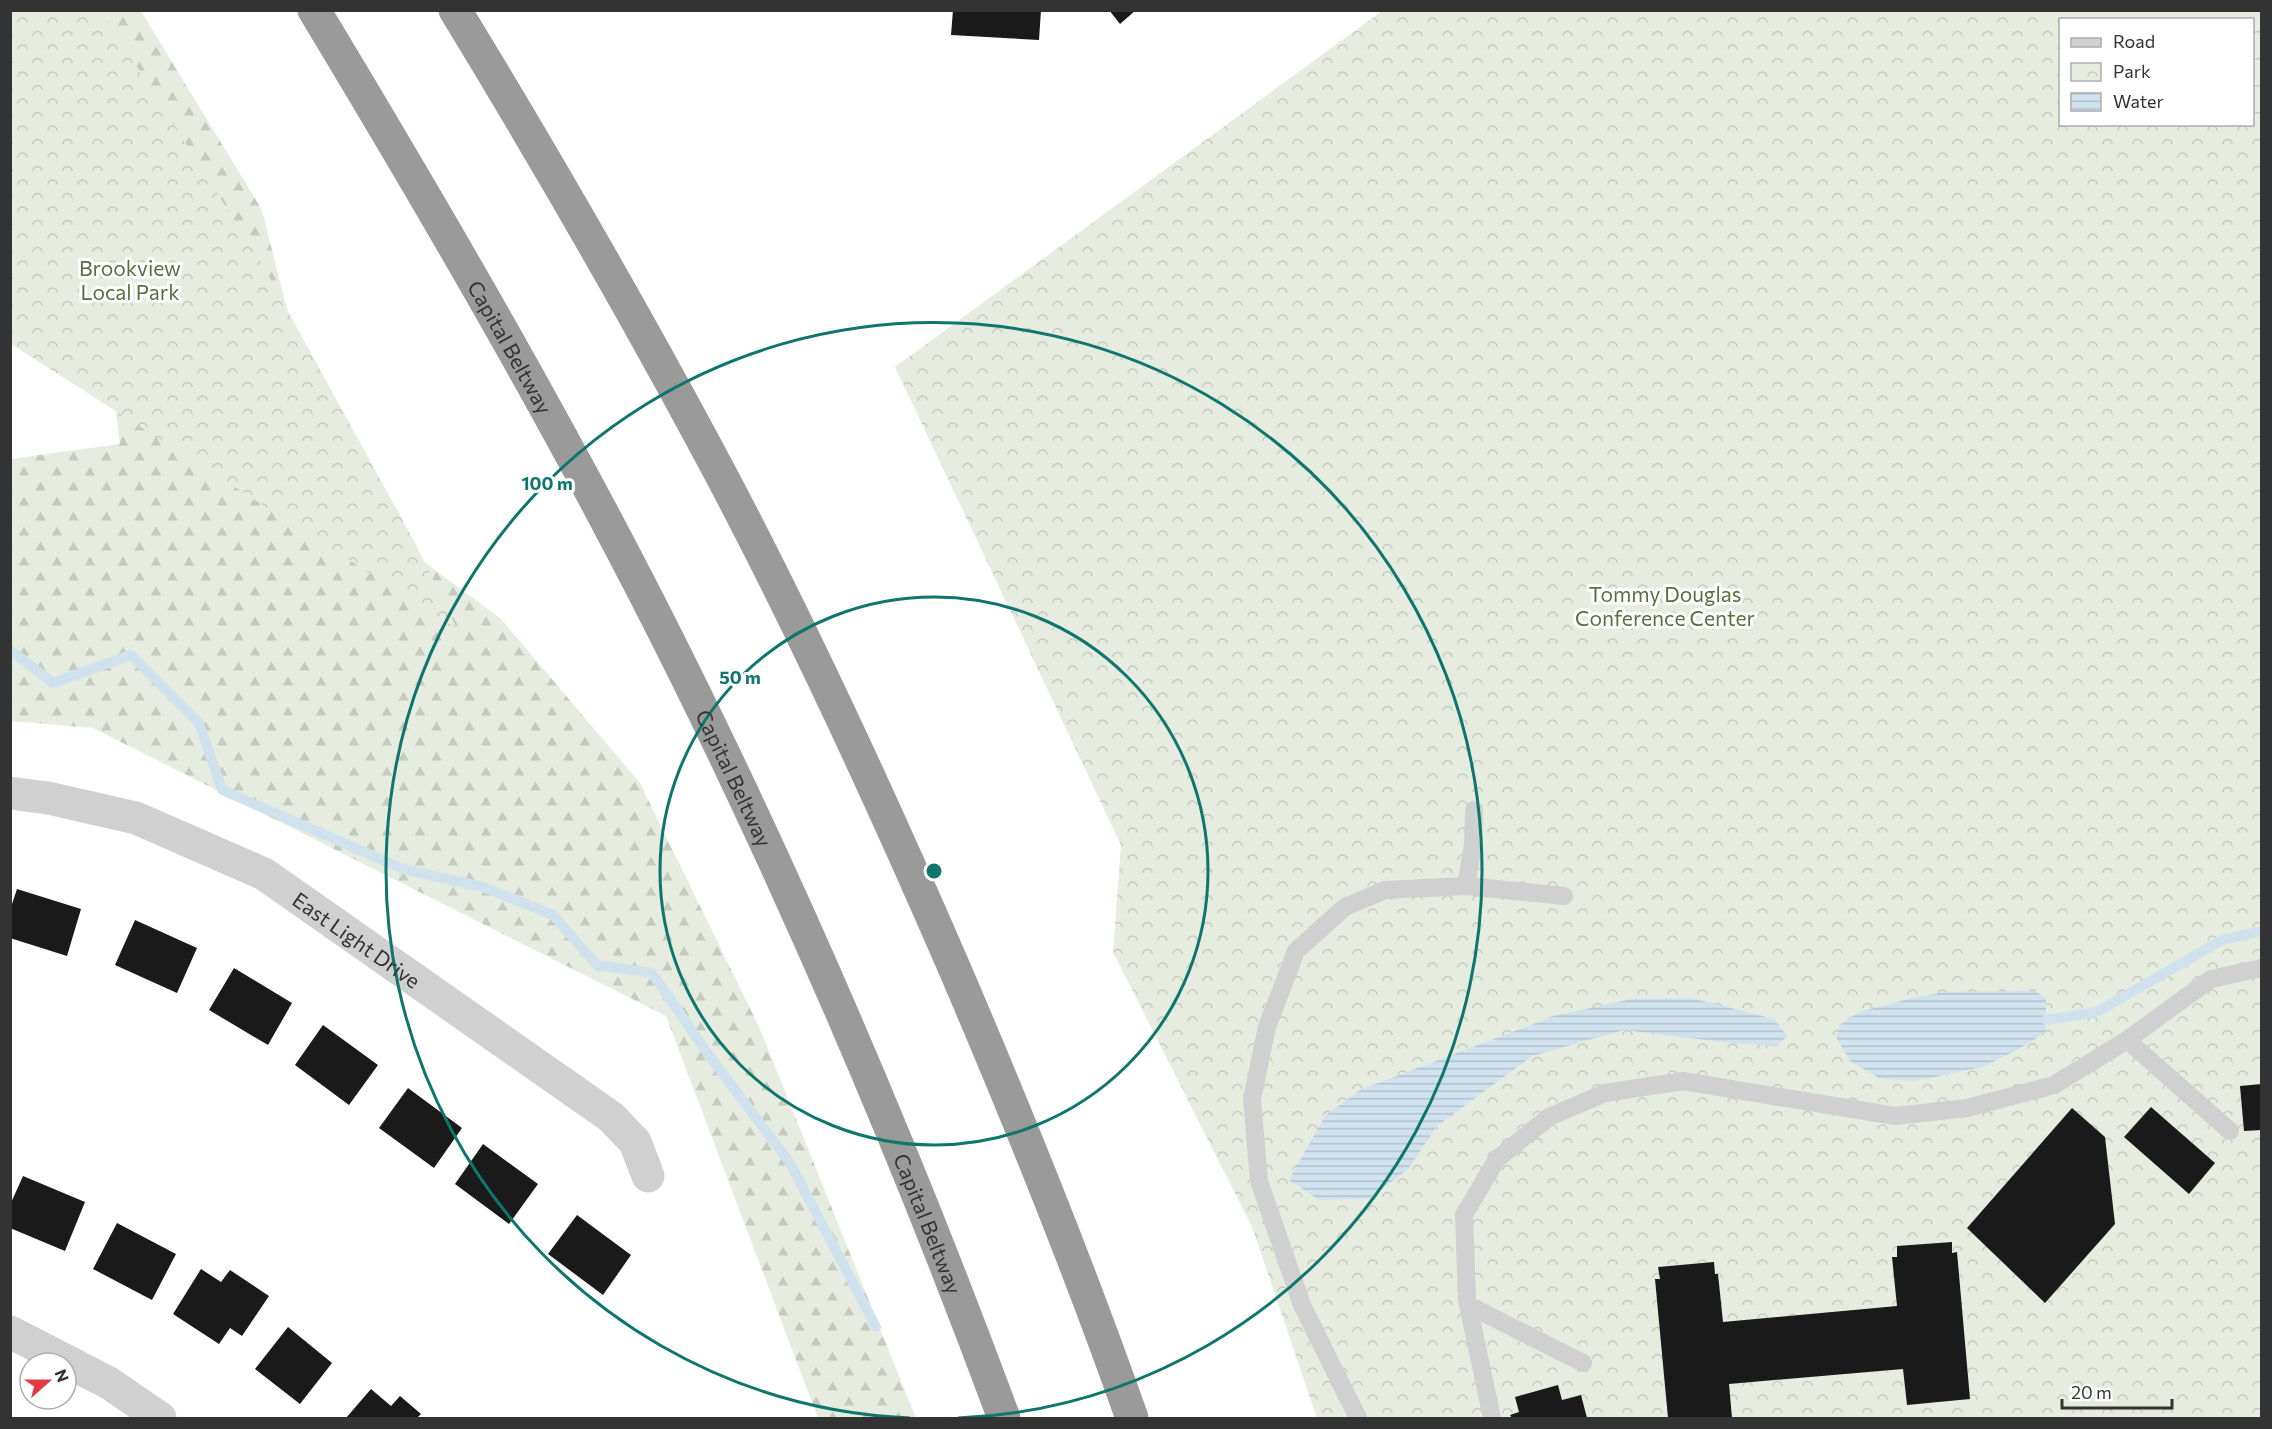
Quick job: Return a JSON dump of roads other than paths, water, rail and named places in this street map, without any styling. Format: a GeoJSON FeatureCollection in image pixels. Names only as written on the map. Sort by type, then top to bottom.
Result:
{"type":"FeatureCollection","features":[{"type":"Feature","properties":{"kind":"highway","name":"Capital Beltway"},"geometry":{"type":"LineString","coordinates":[[314,10],[509,340],[606,519],[687,677],[759,827],[903,1158],[1004,1419]]}},
{"type":"Feature","properties":{"kind":"highway"},"geometry":{"type":"LineString","coordinates":[[455,10],[615,279],[711,456],[806,642],[870,777],[1016,1112],[1097,1320],[1132,1419]]}},
{"type":"Feature","properties":{"kind":"street","name":"East Light Drive"},"geometry":{"type":"LineString","coordinates":[[10,793],[48,798],[136,818],[264,874],[611,1117],[635,1142],[648,1176]]}},
{"type":"Feature","properties":{"kind":"street"},"geometry":{"type":"LineString","coordinates":[[10,1332],[109,1383],[160,1419]]}},
{"type":"Feature","properties":{"kind":"lane"},"geometry":{"type":"LineString","coordinates":[[1466,886],[1473,844],[1474,810]]}},
{"type":"Feature","properties":{"kind":"lane"},"geometry":{"type":"LineString","coordinates":[[1358,1419],[1302,1305],[1259,1181],[1252,1099],[1267,1027],[1296,951],[1345,907],[1385,890],[1466,886],[1564,896]]}},
{"type":"Feature","properties":{"kind":"lane"},"geometry":{"type":"LineString","coordinates":[[1492,1419],[1468,1305],[1464,1215],[1497,1159],[1549,1117],[1605,1093],[1683,1081],[1895,1116],[1967,1108],[2054,1085],[2127,1040],[2211,979],[2262,968]]}},
{"type":"Feature","properties":{"kind":"lane"},"geometry":{"type":"LineString","coordinates":[[2127,1040],[2230,1131]]}},
{"type":"Feature","properties":{"kind":"lane"},"geometry":{"type":"LineString","coordinates":[[1468,1305],[1583,1363]]}},
{"type":"Feature","properties":{"kind":"water"},"geometry":{"type":"Polygon","coordinates":[[[2036,991],[2046,999],[2046,1032],[2017,1050],[1982,1067],[1915,1081],[1881,1079],[1850,1061],[1836,1037],[1841,1024],[1859,1012],[1908,999],[1945,992],[2036,991]]]}},
{"type":"Feature","properties":{"kind":"water"},"geometry":{"type":"Polygon","coordinates":[[[1691,998],[1774,1019],[1787,1036],[1777,1046],[1731,1043],[1624,1030],[1532,1056],[1437,1126],[1408,1169],[1369,1199],[1319,1200],[1289,1180],[1325,1116],[1360,1090],[1554,1016],[1632,999],[1691,998]]]}},
{"type":"Feature","properties":{"kind":"waterway"},"geometry":{"type":"LineString","coordinates":[[10,650],[53,683],[131,655],[199,723],[222,790],[403,869],[483,887],[553,915],[597,965],[652,973],[708,1054],[790,1163],[876,1327]]}},
{"type":"Feature","properties":{"kind":"waterway"},"geometry":{"type":"LineString","coordinates":[[2046,1020],[2097,1012],[2222,940],[2262,931]]}},
{"type":"Feature","properties":{"kind":"park label","name":"Brookview Local Park"},"geometry":{"type":"Point","coordinates":[130,279]}},
{"type":"Feature","properties":{"kind":"park label","name":"Tommy Douglas Conference Center"},"geometry":{"type":"Point","coordinates":[1665,605]}}]}
